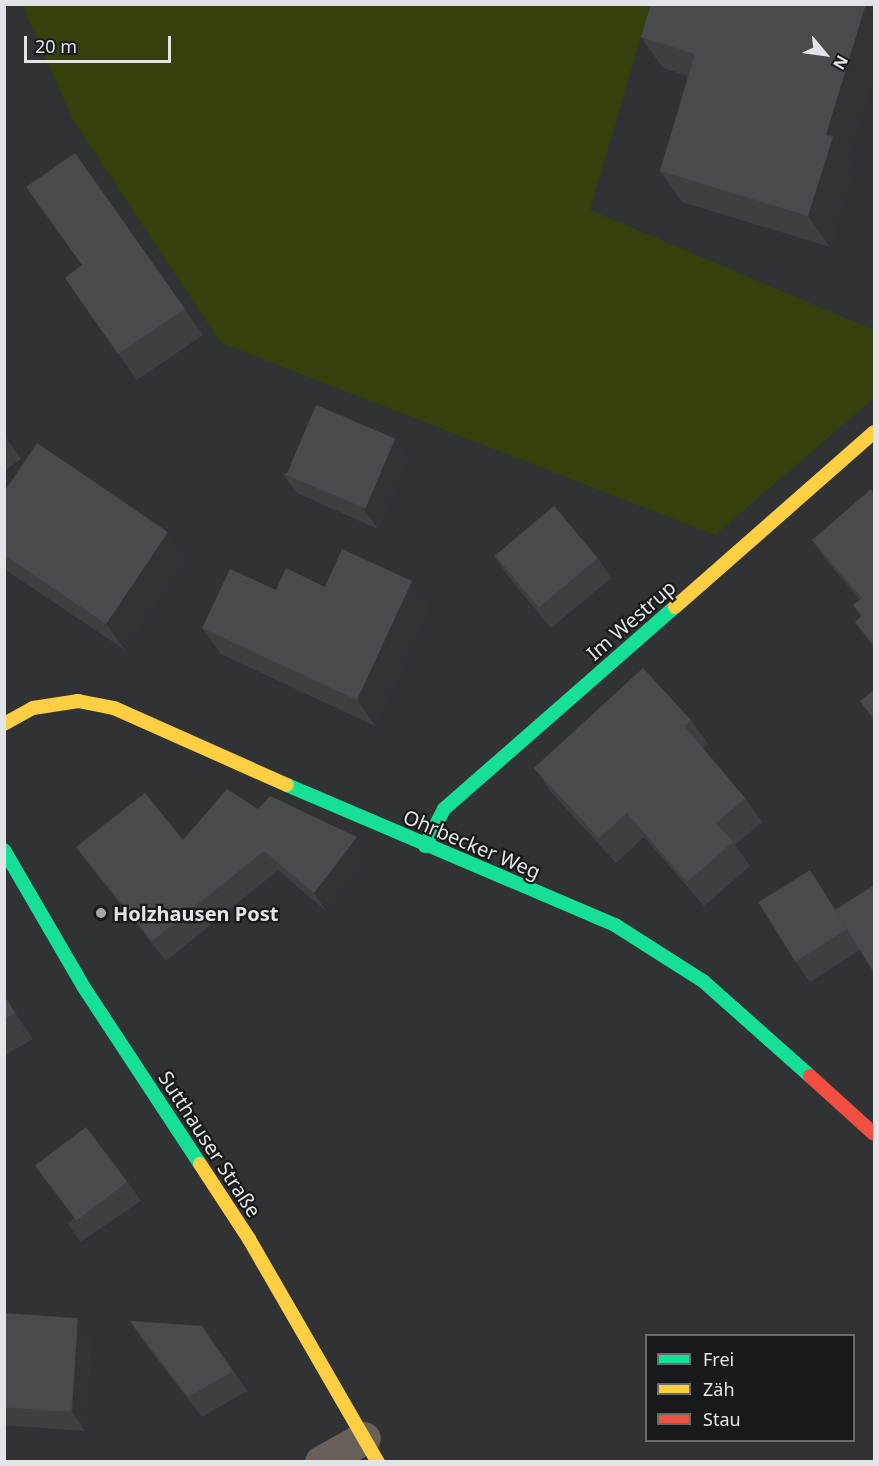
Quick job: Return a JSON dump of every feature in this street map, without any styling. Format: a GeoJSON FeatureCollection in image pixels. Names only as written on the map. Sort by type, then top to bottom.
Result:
{"type":"FeatureCollection","features":[{"type":"Feature","properties":{"kind":"street","name":"Im Westrup"},"geometry":{"type":"LineString","coordinates":[[425,846],[444,809],[874,432]]}},
{"type":"Feature","properties":{"kind":"street","name":"Ohrbecker Weg"},"geometry":{"type":"LineString","coordinates":[[4,724],[33,708],[78,701],[114,708],[425,846],[615,925],[703,981],[874,1134]]}},
{"type":"Feature","properties":{"kind":"street","name":"Sutthauser Straße"},"geometry":{"type":"LineString","coordinates":[[4,850],[83,986],[249,1239],[371,1450]]}},
{"type":"Feature","properties":{"kind":"street"},"geometry":{"type":"LineString","coordinates":[[321,1461],[371,1450]]}},
{"type":"Feature","properties":{"kind":"green space"},"geometry":{"type":"Polygon","coordinates":[[[22,5],[650,5],[590,210],[874,330],[874,398],[715,535],[221,343],[74,122],[22,5]]]}},
{"type":"Feature","properties":{"kind":"building"},"geometry":{"type":"Polygon","coordinates":[[[651,4],[866,4],[826,135],[833,137],[808,216],[660,171],[695,54],[641,37],[651,4]]]}},
{"type":"Feature","properties":{"kind":"building"},"geometry":{"type":"Polygon","coordinates":[[[75,153],[185,309],[118,354],[65,278],[82,265],[26,187],[75,153]]]}},
{"type":"Feature","properties":{"kind":"building"},"geometry":{"type":"Polygon","coordinates":[[[316,405],[395,439],[365,509],[286,475],[316,405]]]}},
{"type":"Feature","properties":{"kind":"building"},"geometry":{"type":"Polygon","coordinates":[[[37,443],[168,532],[106,624],[4,555],[4,492],[37,443]]]}},
{"type":"Feature","properties":{"kind":"building"},"geometry":{"type":"Polygon","coordinates":[[[871,489],[874,494],[874,645],[855,622],[862,616],[853,605],[862,598],[812,540],[871,489]]]}},
{"type":"Feature","properties":{"kind":"building"},"geometry":{"type":"Polygon","coordinates":[[[554,506],[598,558],[539,608],[495,555],[554,506]]]}},
{"type":"Feature","properties":{"kind":"building"},"geometry":{"type":"Polygon","coordinates":[[[342,549],[412,581],[357,700],[202,628],[230,569],[276,590],[286,568],[325,587],[342,549]]]}},
{"type":"Feature","properties":{"kind":"building"},"geometry":{"type":"Polygon","coordinates":[[[643,668],[691,720],[684,726],[745,798],[716,823],[733,842],[687,882],[627,813],[599,838],[534,768],[643,668]]]}},
{"type":"Feature","properties":{"kind":"building"},"geometry":{"type":"Polygon","coordinates":[[[874,690],[874,718],[860,701],[874,690]]]}},
{"type":"Feature","properties":{"kind":"building"},"geometry":{"type":"Polygon","coordinates":[[[227,789],[258,809],[270,796],[357,837],[314,893],[264,851],[152,941],[76,847],[145,793],[183,840],[227,789]]]}},
{"type":"Feature","properties":{"kind":"building"},"geometry":{"type":"Polygon","coordinates":[[[810,870],[847,929],[795,962],[758,902],[810,870]]]}},
{"type":"Feature","properties":{"kind":"building"},"geometry":{"type":"Polygon","coordinates":[[[874,885],[874,973],[835,910],[874,885]]]}},
{"type":"Feature","properties":{"kind":"building"},"geometry":{"type":"Polygon","coordinates":[[[4,995],[15,1013],[4,1019],[4,995]]]}},
{"type":"Feature","properties":{"kind":"building"},"geometry":{"type":"Polygon","coordinates":[[[86,1127],[128,1182],[76,1221],[35,1166],[86,1127]]]}},
{"type":"Feature","properties":{"kind":"building"},"geometry":{"type":"Polygon","coordinates":[[[4,1313],[78,1318],[71,1412],[4,1407],[4,1313]]]}},
{"type":"Feature","properties":{"kind":"building"},"geometry":{"type":"Polygon","coordinates":[[[130,1321],[202,1326],[233,1371],[188,1397],[130,1321]]]}},
{"type":"Feature","properties":{"kind":"traffic: fast"},"geometry":{"type":"LineString","coordinates":[[425,846],[444,809],[675,607]]}},
{"type":"Feature","properties":{"kind":"traffic: fast"},"geometry":{"type":"LineString","coordinates":[[287,785],[615,925],[703,981],[810,1076]]}},
{"type":"Feature","properties":{"kind":"traffic: fast"},"geometry":{"type":"LineString","coordinates":[[4,850],[83,986],[200,1164]]}},
{"type":"Feature","properties":{"kind":"traffic: slow"},"geometry":{"type":"LineString","coordinates":[[675,607],[874,432]]}},
{"type":"Feature","properties":{"kind":"traffic: slow"},"geometry":{"type":"LineString","coordinates":[[4,724],[33,708],[78,701],[114,708],[287,785]]}},
{"type":"Feature","properties":{"kind":"traffic: slow"},"geometry":{"type":"LineString","coordinates":[[200,1164],[249,1239],[378,1462]]}},
{"type":"Feature","properties":{"kind":"traffic: jam"},"geometry":{"type":"LineString","coordinates":[[810,1076],[874,1134]]}},
{"type":"Feature","properties":{"kind":"place","name":"Holzhausen Post"},"geometry":{"type":"Point","coordinates":[101,913]}}]}
